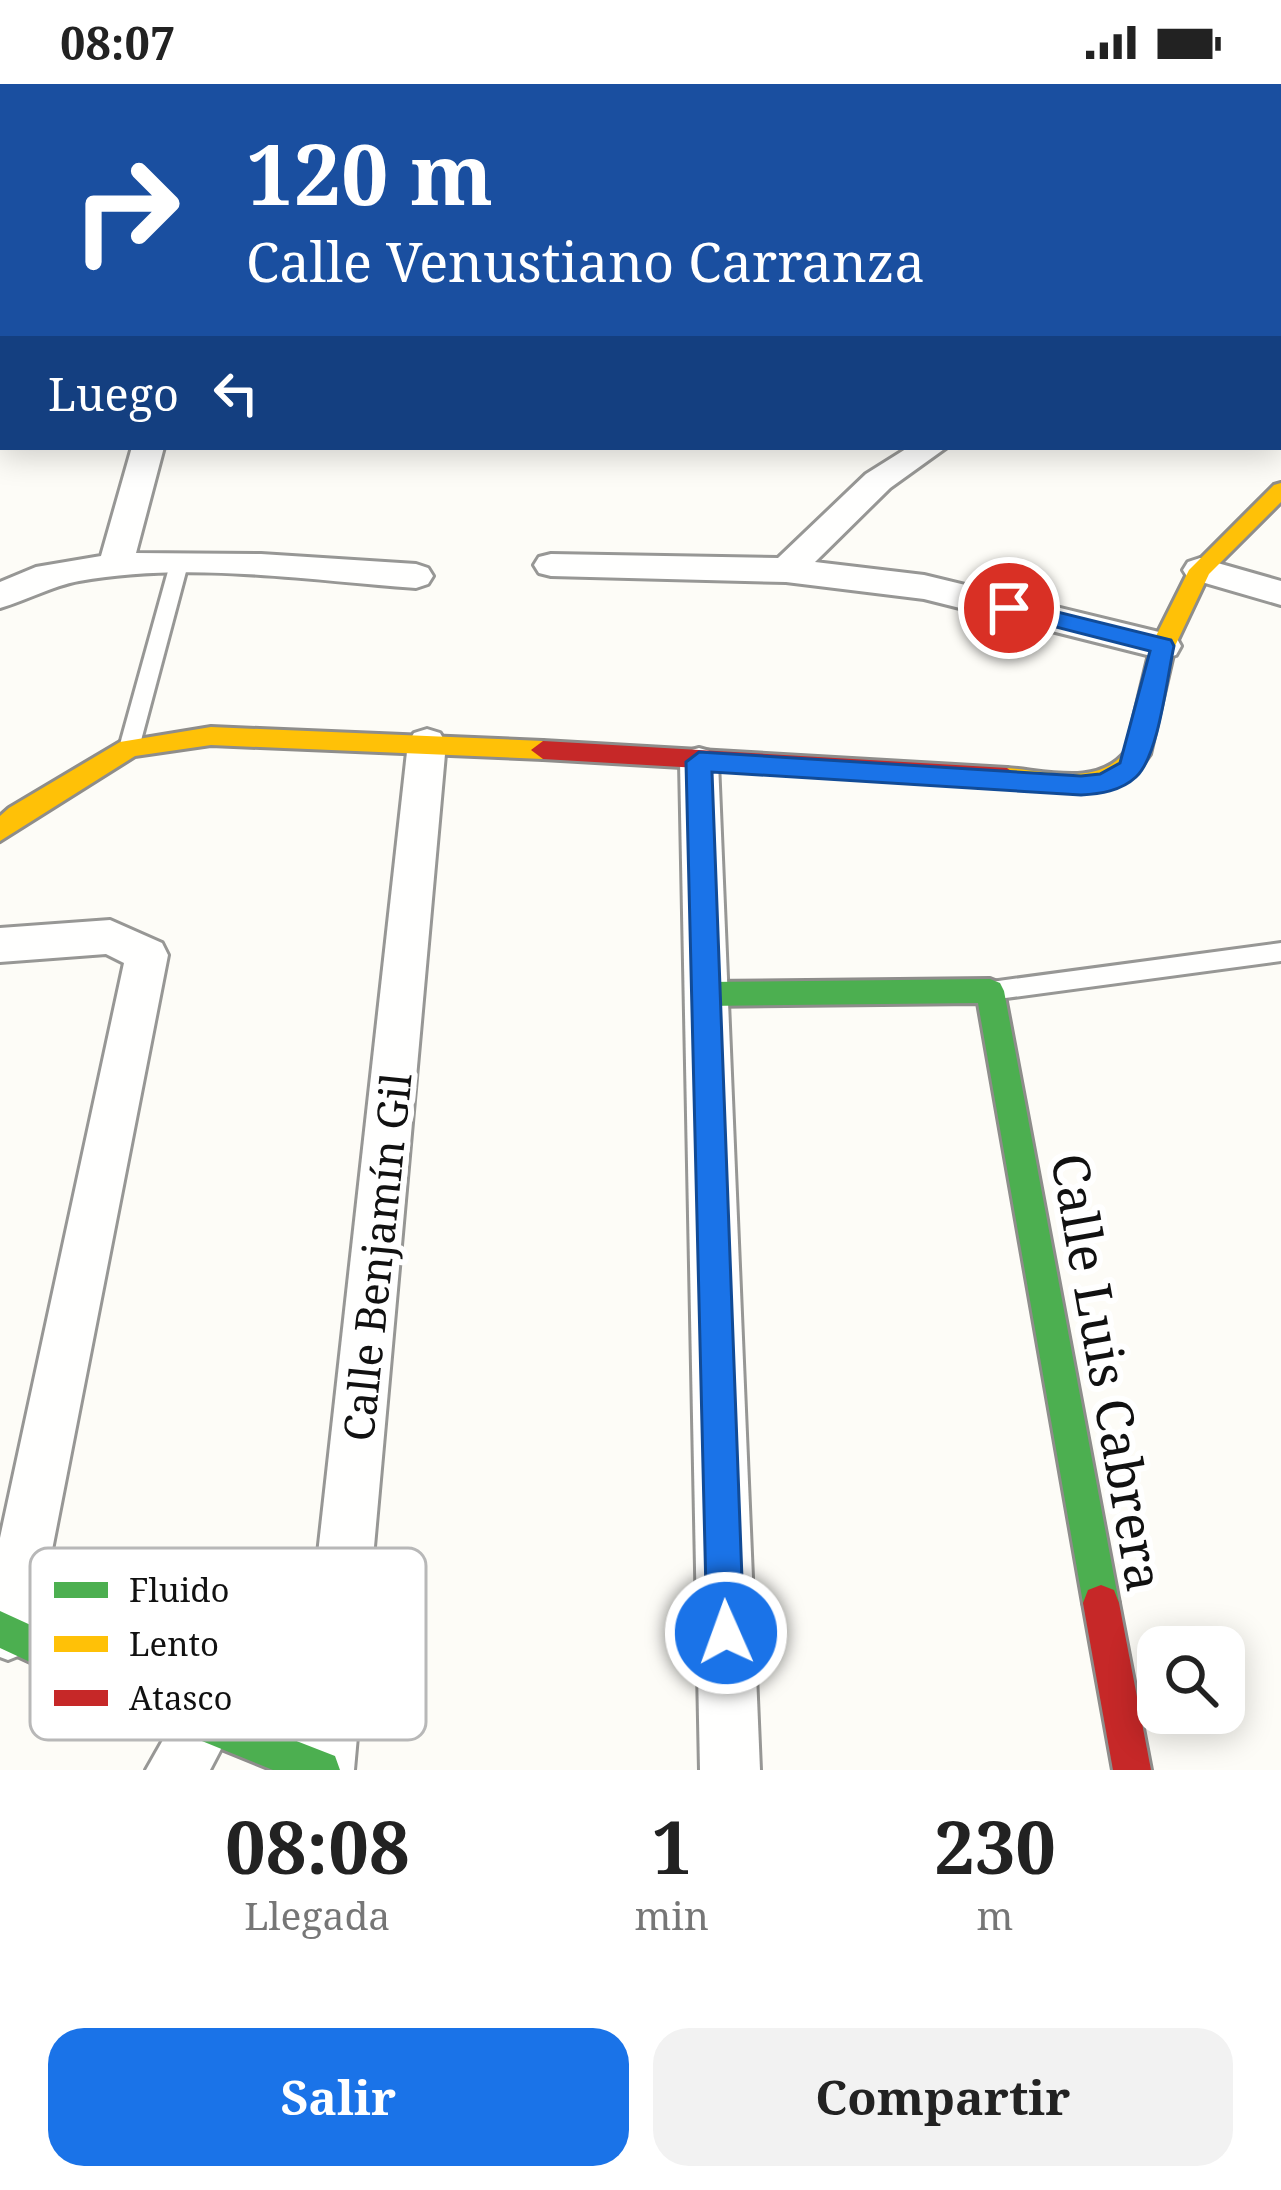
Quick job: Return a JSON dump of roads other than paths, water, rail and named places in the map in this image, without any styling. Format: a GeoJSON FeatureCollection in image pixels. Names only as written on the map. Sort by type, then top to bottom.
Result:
{"type":"FeatureCollection","features":[{"type":"Feature","properties":{"kind":"street"},"geometry":{"type":"LineString","coordinates":[[116,562],[147,450]]}},
{"type":"Feature","properties":{"kind":"street"},"geometry":{"type":"LineString","coordinates":[[786,571],[878,481],[926,450]]}},
{"type":"Feature","properties":{"kind":"street"},"geometry":{"type":"LineString","coordinates":[[0,831],[130,748],[211,736],[428,743],[1105,784],[1129,770],[1138,754],[1162,646],[1200,570],[1281,490]]}},
{"type":"Feature","properties":{"kind":"street"},"geometry":{"type":"LineString","coordinates":[[0,596],[15,586],[116,562],[416,576]]}},
{"type":"Feature","properties":{"kind":"street"},"geometry":{"type":"LineString","coordinates":[[551,565],[786,571],[924,587],[1162,646]]}},
{"type":"Feature","properties":{"kind":"street"},"geometry":{"type":"LineString","coordinates":[[1200,570],[1281,592]]}},
{"type":"Feature","properties":{"kind":"street","name":"Calle Benjamín Gil"},"geometry":{"type":"LineString","coordinates":[[346,1548],[428,743]]}},
{"type":"Feature","properties":{"kind":"street"},"geometry":{"type":"LineString","coordinates":[[699,762],[730,1770]]}},
{"type":"Feature","properties":{"kind":"street"},"geometry":{"type":"LineString","coordinates":[[0,945],[110,938],[147,956],[4,1631],[30,1647]]}},
{"type":"Feature","properties":{"kind":"street"},"geometry":{"type":"LineString","coordinates":[[705,994],[990,991]]}},
{"type":"Feature","properties":{"kind":"street","name":"Calle Luis Cabrera"},"geometry":{"type":"LineString","coordinates":[[990,991],[1132,1770]]}},
{"type":"Feature","properties":{"kind":"street","name":"Calle Benjamín Gil"},"geometry":{"type":"LineString","coordinates":[[323,1770],[326,1740]]}},
{"type":"Feature","properties":{"kind":"street"},"geometry":{"type":"LineString","coordinates":[[190,1747],[323,1770]]}},
{"type":"Feature","properties":{"kind":"lane"},"geometry":{"type":"LineString","coordinates":[[130,748],[179,564]]}},
{"type":"Feature","properties":{"kind":"lane"},"geometry":{"type":"LineString","coordinates":[[990,991],[1281,952]]}}]}
